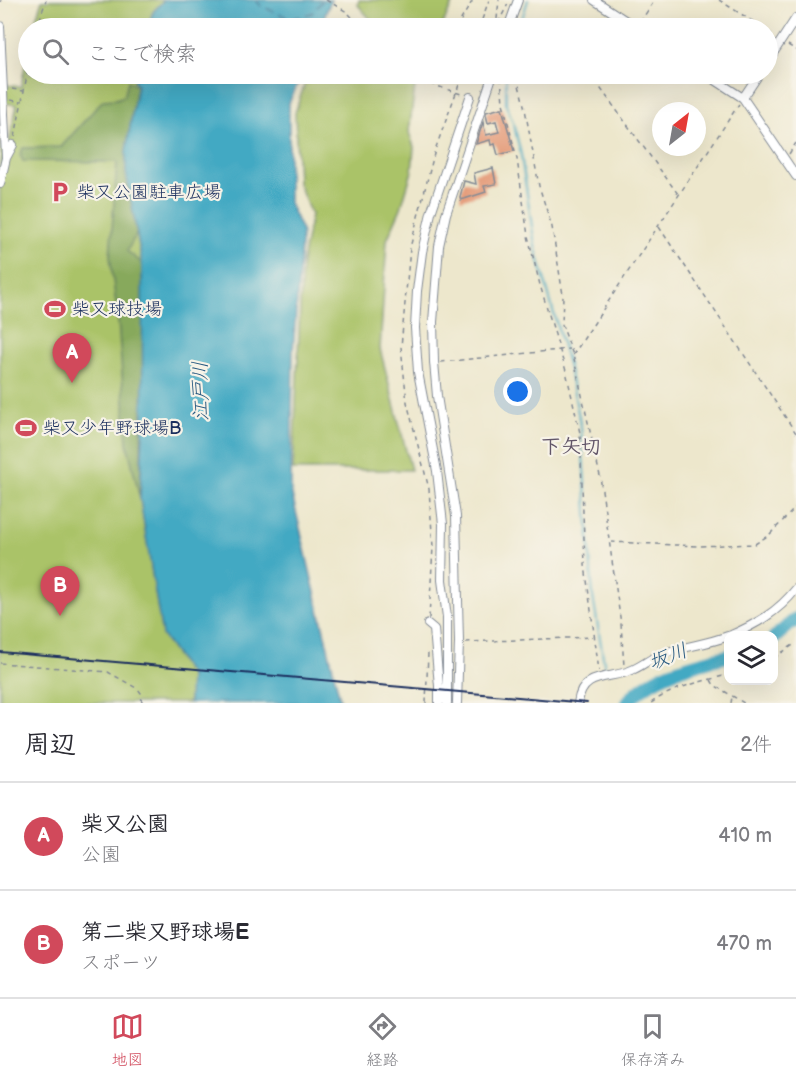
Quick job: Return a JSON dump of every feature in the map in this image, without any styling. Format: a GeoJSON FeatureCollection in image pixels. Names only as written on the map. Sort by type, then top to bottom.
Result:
{"type":"FeatureCollection","features":[{"type":"Feature","properties":{"kind":"street"},"geometry":{"type":"LineString","coordinates":[[512,18],[518,0]]}},
{"type":"Feature","properties":{"kind":"street"},"geometry":{"type":"LineString","coordinates":[[594,0],[622,18]]}},
{"type":"Feature","properties":{"kind":"street"},"geometry":{"type":"LineString","coordinates":[[778,46],[796,18]]}},
{"type":"Feature","properties":{"kind":"street"},"geometry":{"type":"LineString","coordinates":[[0,27],[6,158]]}},
{"type":"Feature","properties":{"kind":"street"},"geometry":{"type":"LineString","coordinates":[[457,703],[459,642],[456,516],[434,362],[434,310],[442,230],[450,196],[493,84]]}},
{"type":"Feature","properties":{"kind":"street"},"geometry":{"type":"LineString","coordinates":[[721,84],[743,98],[796,176]]}},
{"type":"Feature","properties":{"kind":"street"},"geometry":{"type":"LineString","coordinates":[[743,98],[752,84]]}},
{"type":"Feature","properties":{"kind":"street"},"geometry":{"type":"LineString","coordinates":[[447,703],[447,617],[442,580],[443,524],[437,471],[418,372],[416,309],[422,252],[431,213],[470,97]]}},
{"type":"Feature","properties":{"kind":"street"},"geometry":{"type":"LineString","coordinates":[[0,184],[6,158],[13,145]]}},
{"type":"Feature","properties":{"kind":"street"},"geometry":{"type":"LineString","coordinates":[[741,631],[755,625],[786,601],[796,589]]}},
{"type":"Feature","properties":{"kind":"street"},"geometry":{"type":"LineString","coordinates":[[429,624],[434,629],[440,686],[439,703]]}},
{"type":"Feature","properties":{"kind":"street"},"geometry":{"type":"LineString","coordinates":[[578,703],[582,687],[601,677],[624,673],[664,653],[724,637]]}},
{"type":"Feature","properties":{"kind":"path"},"geometry":{"type":"LineString","coordinates":[[40,18],[46,0]]}},
{"type":"Feature","properties":{"kind":"path"},"geometry":{"type":"LineString","coordinates":[[327,0],[353,18]]}},
{"type":"Feature","properties":{"kind":"path"},"geometry":{"type":"LineString","coordinates":[[462,18],[473,0]]}},
{"type":"Feature","properties":{"kind":"path"},"geometry":{"type":"LineString","coordinates":[[483,18],[489,0]]}},
{"type":"Feature","properties":{"kind":"path"},"geometry":{"type":"LineString","coordinates":[[498,18],[500,0]]}},
{"type":"Feature","properties":{"kind":"path"},"geometry":{"type":"LineString","coordinates":[[500,18],[510,0]]}},
{"type":"Feature","properties":{"kind":"path"},"geometry":{"type":"LineString","coordinates":[[643,18],[655,0]]}},
{"type":"Feature","properties":{"kind":"path"},"geometry":{"type":"LineString","coordinates":[[719,0],[747,18]]}},
{"type":"Feature","properties":{"kind":"path"},"geometry":{"type":"LineString","coordinates":[[13,145],[26,84]]}},
{"type":"Feature","properties":{"kind":"path"},"geometry":{"type":"LineString","coordinates":[[432,84],[457,92]]}},
{"type":"Feature","properties":{"kind":"path"},"geometry":{"type":"LineString","coordinates":[[500,84],[502,103],[518,159],[528,236],[580,433],[585,565],[601,677]]}},
{"type":"Feature","properties":{"kind":"path"},"geometry":{"type":"LineString","coordinates":[[519,84],[539,186],[552,227],[563,295],[562,325],[573,355],[600,476],[610,542],[624,673]]}},
{"type":"Feature","properties":{"kind":"path"},"geometry":{"type":"LineString","coordinates":[[597,84],[679,195]]}},
{"type":"Feature","properties":{"kind":"path"},"geometry":{"type":"LineString","coordinates":[[12,89],[25,92]]}},
{"type":"Feature","properties":{"kind":"path"},"geometry":{"type":"LineString","coordinates":[[573,355],[743,98]]}},
{"type":"Feature","properties":{"kind":"path"},"geometry":{"type":"LineString","coordinates":[[10,100],[22,103]]}},
{"type":"Feature","properties":{"kind":"path"},"geometry":{"type":"LineString","coordinates":[[785,160],[796,144]]}},
{"type":"Feature","properties":{"kind":"path"},"geometry":{"type":"LineString","coordinates":[[659,226],[796,433]]}},
{"type":"Feature","properties":{"kind":"path"},"geometry":{"type":"LineString","coordinates":[[434,362],[569,349]]}},
{"type":"Feature","properties":{"kind":"path"},"geometry":{"type":"LineString","coordinates":[[610,542],[698,546],[755,544],[769,535],[796,507]]}},
{"type":"Feature","properties":{"kind":"path"},"geometry":{"type":"LineString","coordinates":[[459,642],[594,637]]}},
{"type":"Feature","properties":{"kind":"path"},"geometry":{"type":"LineString","coordinates":[[778,655],[796,643]]}},
{"type":"Feature","properties":{"kind":"path"},"geometry":{"type":"LineString","coordinates":[[0,663],[108,672],[138,689],[142,703]]}},
{"type":"Feature","properties":{"kind":"path"},"geometry":{"type":"LineString","coordinates":[[651,703],[671,692],[724,676]]}},
{"type":"Feature","properties":{"kind":"path"},"geometry":{"type":"LineString","coordinates":[[710,679],[714,685],[744,703]]}},
{"type":"Feature","properties":{"kind":"path"},"geometry":{"type":"LineString","coordinates":[[731,703],[732,696]]}},
{"type":"Feature","properties":{"kind":"green space"},"geometry":{"type":"Polygon","coordinates":[[[42,0],[164,0],[151,18],[36,18],[42,0]]]}},
{"type":"Feature","properties":{"kind":"green space"},"geometry":{"type":"Polygon","coordinates":[[[359,0],[454,0],[446,18],[369,18],[358,5],[359,0]]]}},
{"type":"Feature","properties":{"kind":"green space"},"geometry":{"type":"Polygon","coordinates":[[[0,84],[21,87],[22,84],[137,85],[126,172],[142,263],[143,434],[140,499],[162,635],[190,675],[189,703],[0,703],[0,160],[2,144],[9,143],[17,105],[0,102],[0,84]]]}},
{"type":"Feature","properties":{"kind":"green space"},"geometry":{"type":"Polygon","coordinates":[[[127,84],[137,85],[126,151],[126,172],[137,233],[127,251],[142,263],[144,332],[140,499],[127,443],[118,320],[110,256],[117,162],[23,161],[20,155],[23,148],[61,147],[103,100],[124,96],[127,84]]]}},
{"type":"Feature","properties":{"kind":"green space"},"geometry":{"type":"Polygon","coordinates":[[[305,84],[411,84],[415,86],[409,132],[414,147],[412,171],[401,208],[387,240],[380,349],[411,470],[293,470],[302,262],[311,215],[298,182],[295,113],[305,84]]]}},
{"type":"Feature","properties":{"kind":"water"},"geometry":{"type":"Polygon","coordinates":[[[164,0],[331,0],[324,18],[151,18],[164,0]]]}},
{"type":"Feature","properties":{"kind":"water","name":"江戸川"},"geometry":{"type":"Polygon","coordinates":[[[298,84],[289,103],[289,203],[302,231],[293,351],[291,490],[341,703],[189,703],[190,675],[162,635],[140,499],[143,434],[142,263],[126,172],[126,151],[137,85],[298,84]]]}},
{"type":"Feature","properties":{"kind":"building"},"geometry":{"type":"Polygon","coordinates":[[[502,108],[514,151],[498,155],[495,144],[491,145],[490,140],[476,144],[483,122],[486,135],[499,132],[496,121],[488,123],[486,112],[502,108]]]}},
{"type":"Feature","properties":{"kind":"building"},"geometry":{"type":"Polygon","coordinates":[[[493,168],[496,184],[484,186],[486,192],[461,200],[464,181],[476,184],[474,173],[493,168]]]}},
{"type":"Feature","properties":{"kind":"waterway"},"geometry":{"type":"LineString","coordinates":[[522,18],[528,0]]}},
{"type":"Feature","properties":{"kind":"waterway"},"geometry":{"type":"LineString","coordinates":[[506,84],[506,104],[521,155],[535,246],[568,364],[581,427],[593,597],[605,669]]}},
{"type":"Feature","properties":{"kind":"waterway","name":"坂川"},"geometry":{"type":"LineString","coordinates":[[778,635],[796,619]]}},
{"type":"Feature","properties":{"kind":"waterway","name":"坂川"},"geometry":{"type":"LineString","coordinates":[[627,703],[660,677],[724,657]]}},
{"type":"Feature","properties":{"kind":"ferry route"},"geometry":{"type":"LineString","coordinates":[[256,0],[261,6],[289,18]]}},
{"type":"Feature","properties":{"kind":"ferry route"},"geometry":{"type":"LineString","coordinates":[[294,18],[312,13],[323,0]]}},
{"type":"Feature","properties":{"kind":"railway"},"geometry":{"type":"LineString","coordinates":[[0,652],[587,703]]}},
{"type":"Feature","properties":{"kind":"place","name":"柴又公園駐車広場"},"geometry":{"type":"Point","coordinates":[60,192]}},
{"type":"Feature","properties":{"kind":"place","name":"柴又球技場"},"geometry":{"type":"Point","coordinates":[55,309]}},
{"type":"Feature","properties":{"kind":"place","name":"柴又公園"},"geometry":{"type":"Point","coordinates":[72,383]}},
{"type":"Feature","properties":{"kind":"place","name":"柴又少年野球場B"},"geometry":{"type":"Point","coordinates":[26,428]}},
{"type":"Feature","properties":{"kind":"place","name":"第二柴又野球場E"},"geometry":{"type":"Point","coordinates":[60,616]}},
{"type":"Feature","properties":{"kind":"district","name":"下矢切"},"geometry":{"type":"Point","coordinates":[571,447]}}]}
